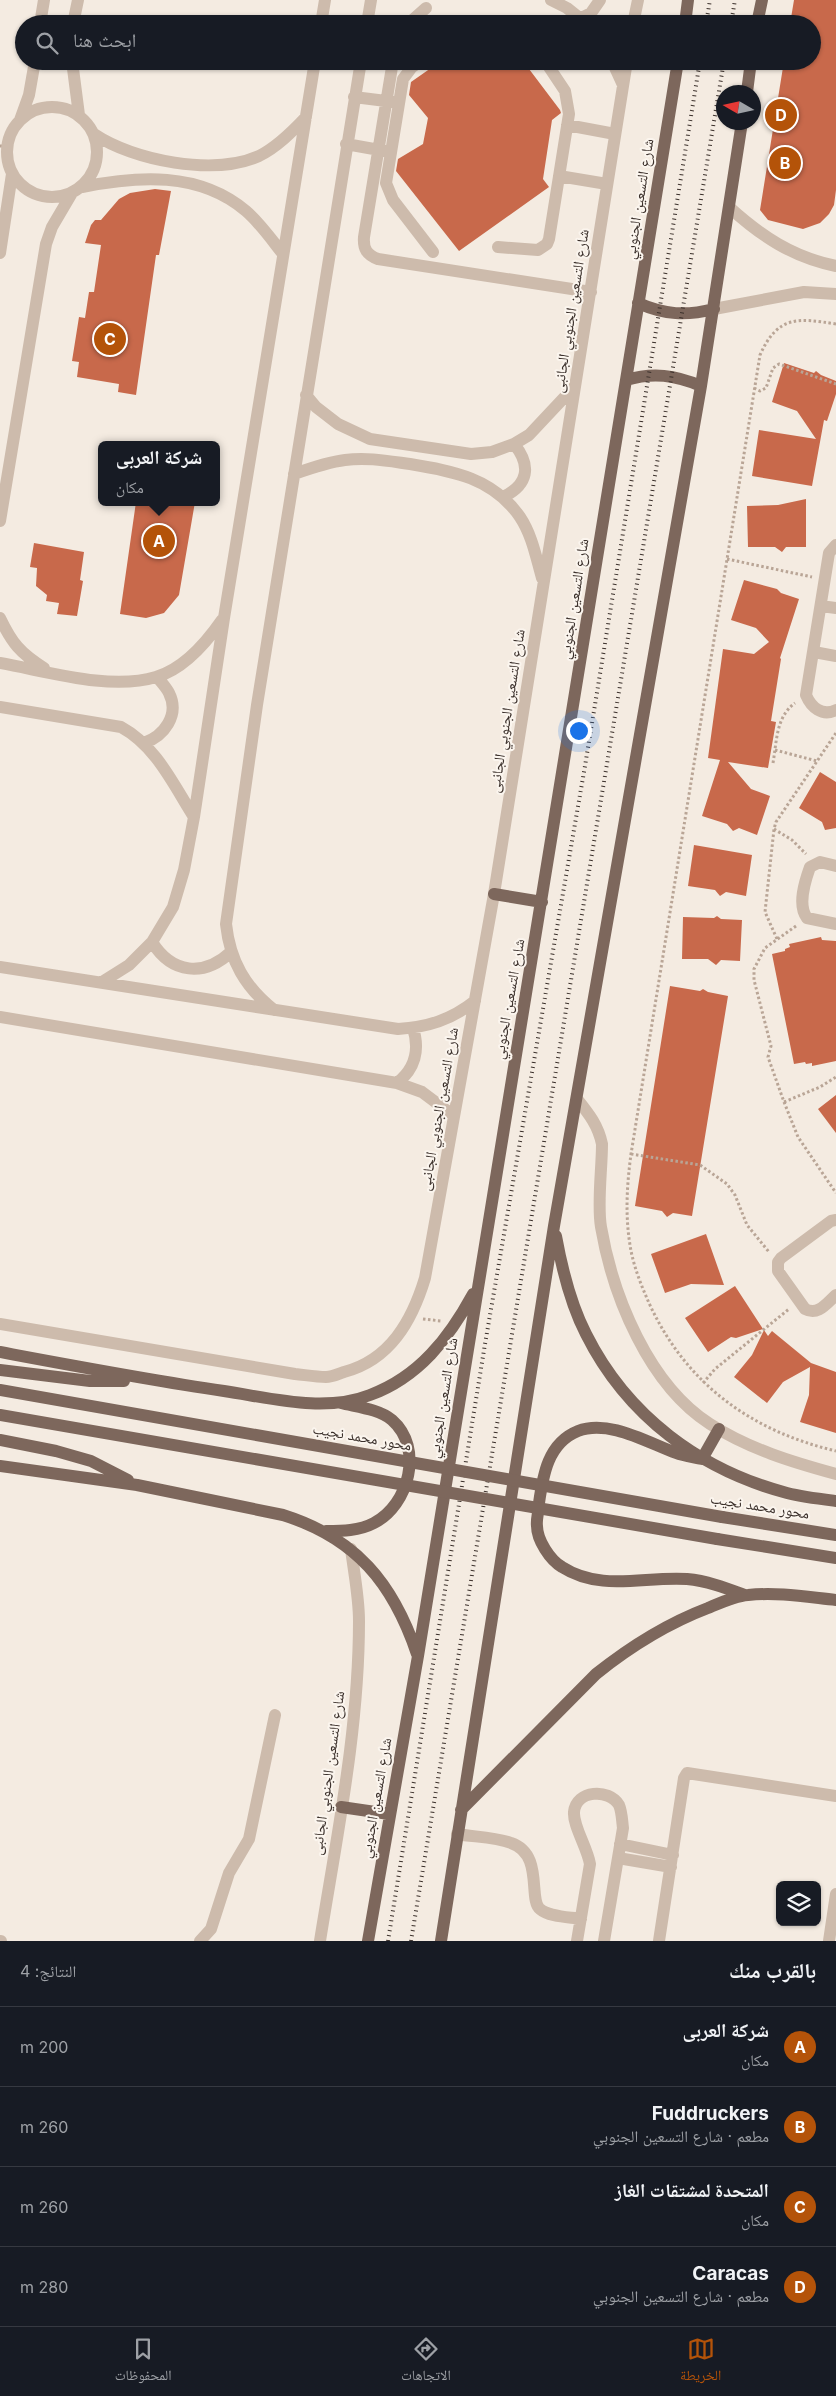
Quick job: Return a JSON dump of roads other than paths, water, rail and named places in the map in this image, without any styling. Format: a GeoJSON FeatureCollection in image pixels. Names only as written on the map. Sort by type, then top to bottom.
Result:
{"type":"FeatureCollection","features":[{"type":"Feature","properties":{"kind":"main road"},"geometry":{"type":"LineString","coordinates":[[686,15],[688,0]]}},
{"type":"Feature","properties":{"kind":"main road"},"geometry":{"type":"LineString","coordinates":[[760,15],[762,0]]}},
{"type":"Feature","properties":{"kind":"main road","name":"شارع التسعين الجنوبي"},"geometry":{"type":"LineString","coordinates":[[368,1941],[418,1656],[677,70]]}},
{"type":"Feature","properties":{"kind":"main road"},"geometry":{"type":"LineString","coordinates":[[748,85],[750,70]]}},
{"type":"Feature","properties":{"kind":"main road"},"geometry":{"type":"LineString","coordinates":[[441,1941],[554,1226],[701,386],[741,130]]}},
{"type":"Feature","properties":{"kind":"main road"},"geometry":{"type":"LineString","coordinates":[[638,304],[655,311],[675,314],[695,314],[714,309]]}},
{"type":"Feature","properties":{"kind":"main road"},"geometry":{"type":"LineString","coordinates":[[626,380],[640,376],[671,376],[701,386]]}},
{"type":"Feature","properties":{"kind":"main road"},"geometry":{"type":"LineString","coordinates":[[494,894],[542,902]]}},
{"type":"Feature","properties":{"kind":"main road","name":"محور محمد نجيب"},"geometry":{"type":"LineString","coordinates":[[554,1226],[563,1272],[586,1334],[620,1389],[666,1436],[702,1459],[727,1472],[788,1493],[836,1501]]}},
{"type":"Feature","properties":{"kind":"main road"},"geometry":{"type":"LineString","coordinates":[[339,1403],[369,1396],[397,1383],[422,1364],[457,1323],[477,1288]]}},
{"type":"Feature","properties":{"kind":"main road"},"geometry":{"type":"LineString","coordinates":[[0,1352],[154,1380],[301,1402],[339,1403],[390,1418],[402,1431],[409,1448],[409,1469],[404,1490],[394,1508],[374,1523],[350,1531],[326,1531]]}},
{"type":"Feature","properties":{"kind":"main road"},"geometry":{"type":"LineString","coordinates":[[0,1370],[90,1381],[154,1380]]}},
{"type":"Feature","properties":{"kind":"main road","name":"محور محمد نجيب"},"geometry":{"type":"LineString","coordinates":[[0,1390],[722,1517],[836,1535]]}},
{"type":"Feature","properties":{"kind":"main road"},"geometry":{"type":"LineString","coordinates":[[0,1415],[717,1540],[836,1558]]}},
{"type":"Feature","properties":{"kind":"main road"},"geometry":{"type":"LineString","coordinates":[[719,1429],[702,1459],[678,1454],[615,1430],[594,1429],[578,1431],[555,1447],[543,1472],[537,1527],[545,1548],[560,1566],[580,1577],[603,1582],[687,1579],[715,1583],[745,1595]]}},
{"type":"Feature","properties":{"kind":"main road"},"geometry":{"type":"LineString","coordinates":[[0,1440],[56,1451],[91,1461],[137,1485]]}},
{"type":"Feature","properties":{"kind":"main road"},"geometry":{"type":"LineString","coordinates":[[0,1466],[137,1485],[283,1515],[326,1531],[351,1549],[372,1570],[391,1594],[407,1622],[418,1656]]}},
{"type":"Feature","properties":{"kind":"main road"},"geometry":{"type":"LineString","coordinates":[[461,1810],[578,1692],[618,1656],[675,1622],[745,1595],[776,1594],[836,1600]]}},
{"type":"Feature","properties":{"kind":"main road"},"geometry":{"type":"LineString","coordinates":[[341,1807],[389,1814]]}},
{"type":"Feature","properties":{"kind":"street"},"geometry":{"type":"LineString","coordinates":[[42,15],[44,0]]}},
{"type":"Feature","properties":{"kind":"street"},"geometry":{"type":"LineString","coordinates":[[75,15],[78,0]]}},
{"type":"Feature","properties":{"kind":"street"},"geometry":{"type":"LineString","coordinates":[[322,15],[325,0]]}},
{"type":"Feature","properties":{"kind":"street"},"geometry":{"type":"LineString","coordinates":[[368,15],[371,0]]}},
{"type":"Feature","properties":{"kind":"street"},"geometry":{"type":"LineString","coordinates":[[551,0],[575,15]]}},
{"type":"Feature","properties":{"kind":"street"},"geometry":{"type":"LineString","coordinates":[[589,15],[600,0]]}},
{"type":"Feature","properties":{"kind":"street"},"geometry":{"type":"LineString","coordinates":[[636,15],[638,0]]}},
{"type":"Feature","properties":{"kind":"street"},"geometry":{"type":"LineString","coordinates":[[418,15],[426,8]]}},
{"type":"Feature","properties":{"kind":"street"},"geometry":{"type":"LineString","coordinates":[[0,253],[12,174],[4,146],[20,120],[28,95],[32,70]]}},
{"type":"Feature","properties":{"kind":"street"},"geometry":{"type":"LineString","coordinates":[[73,70],[79,115]]}},
{"type":"Feature","properties":{"kind":"street"},"geometry":{"type":"LineString","coordinates":[[102,982],[129,965],[152,942],[172,907],[184,870],[194,817],[282,254],[314,70]]}},
{"type":"Feature","properties":{"kind":"street"},"geometry":{"type":"LineString","coordinates":[[274,1010],[251,989],[242,977],[231,952],[226,924],[257,705],[359,70]]}},
{"type":"Feature","properties":{"kind":"street"},"geometry":{"type":"LineString","coordinates":[[393,70],[392,102],[384,151],[364,244],[371,257],[591,292]]}},
{"type":"Feature","properties":{"kind":"street"},"geometry":{"type":"LineString","coordinates":[[392,102],[403,79],[410,70]]}},
{"type":"Feature","properties":{"kind":"street"},"geometry":{"type":"LineString","coordinates":[[498,246],[533,251],[547,244],[569,114],[565,92],[551,70]]}},
{"type":"Feature","properties":{"kind":"street"},"geometry":{"type":"LineString","coordinates":[[616,70],[623,85]]}},
{"type":"Feature","properties":{"kind":"street","name":"شارع التسعين الجنوبي الجانبى"},"geometry":{"type":"LineString","coordinates":[[0,1324],[327,1377],[357,1369],[383,1353],[402,1331],[416,1306],[425,1278],[494,894],[626,70]]}},
{"type":"Feature","properties":{"kind":"street"},"geometry":{"type":"LineString","coordinates":[[354,97],[392,102]]}},
{"type":"Feature","properties":{"kind":"street"},"geometry":{"type":"LineString","coordinates":[[0,521],[46,244],[52,227],[77,190],[91,176],[97,162],[98,148],[94,134],[79,115],[68,109],[49,107],[30,112],[20,120]]}},
{"type":"Feature","properties":{"kind":"street"},"geometry":{"type":"LineString","coordinates":[[94,134],[121,148],[151,157],[220,165],[240,162],[259,156],[276,146],[306,117]]}},
{"type":"Feature","properties":{"kind":"street"},"geometry":{"type":"LineString","coordinates":[[567,125],[615,134]]}},
{"type":"Feature","properties":{"kind":"street"},"geometry":{"type":"LineString","coordinates":[[346,144],[384,151]]}},
{"type":"Feature","properties":{"kind":"street"},"geometry":{"type":"LineString","coordinates":[[384,151],[388,192],[433,252]]}},
{"type":"Feature","properties":{"kind":"street"},"geometry":{"type":"LineString","coordinates":[[12,174],[24,187],[38,196],[55,198],[114,180],[146,178],[197,184],[231,200],[246,210],[259,223],[282,254]]}},
{"type":"Feature","properties":{"kind":"street"},"geometry":{"type":"LineString","coordinates":[[559,176],[607,184]]}},
{"type":"Feature","properties":{"kind":"street"},"geometry":{"type":"LineString","coordinates":[[729,207],[764,237],[794,253],[836,266]]}},
{"type":"Feature","properties":{"kind":"street"},"geometry":{"type":"LineString","coordinates":[[714,309],[804,292],[836,294]]}},
{"type":"Feature","properties":{"kind":"street"},"geometry":{"type":"LineString","coordinates":[[306,395],[316,407],[338,424],[370,439],[471,454],[492,452],[514,444],[529,435],[575,386]]}},
{"type":"Feature","properties":{"kind":"street"},"geometry":{"type":"LineString","coordinates":[[503,497],[515,491],[523,481],[526,468],[522,454],[514,444]]}},
{"type":"Feature","properties":{"kind":"street"},"geometry":{"type":"LineString","coordinates":[[294,474],[329,462],[376,459],[452,471],[472,477],[503,497],[520,517],[530,536],[544,582]]}},
{"type":"Feature","properties":{"kind":"street"},"geometry":{"type":"LineString","coordinates":[[836,544],[829,552],[806,694],[809,703],[815,709],[824,712],[836,710]]}},
{"type":"Feature","properties":{"kind":"street"},"geometry":{"type":"LineString","coordinates":[[821,606],[836,608]]}},
{"type":"Feature","properties":{"kind":"street"},"geometry":{"type":"LineString","coordinates":[[0,664],[100,680],[130,681],[157,677],[184,661],[207,642],[224,618]]}},
{"type":"Feature","properties":{"kind":"street"},"geometry":{"type":"LineString","coordinates":[[2,625],[11,642],[26,657],[50,672]]}},
{"type":"Feature","properties":{"kind":"street"},"geometry":{"type":"LineString","coordinates":[[814,652],[836,656]]}},
{"type":"Feature","properties":{"kind":"street"},"geometry":{"type":"LineString","coordinates":[[144,743],[162,733],[172,714],[169,694],[157,677]]}},
{"type":"Feature","properties":{"kind":"street"},"geometry":{"type":"LineString","coordinates":[[0,707],[121,727],[144,743],[157,758],[194,817]]}},
{"type":"Feature","properties":{"kind":"street"},"geometry":{"type":"LineString","coordinates":[[836,866],[820,862],[815,863],[809,872],[802,906],[807,918],[836,924]]}},
{"type":"Feature","properties":{"kind":"street"},"geometry":{"type":"LineString","coordinates":[[152,942],[171,963],[189,969],[216,964],[231,952]]}},
{"type":"Feature","properties":{"kind":"street"},"geometry":{"type":"LineString","coordinates":[[0,967],[398,1029],[413,1028],[442,1021],[458,1014],[475,1001]]}},
{"type":"Feature","properties":{"kind":"street"},"geometry":{"type":"LineString","coordinates":[[0,1017],[397,1083],[422,1092],[454,1116]]}},
{"type":"Feature","properties":{"kind":"street"},"geometry":{"type":"LineString","coordinates":[[397,1083],[410,1071],[416,1054],[413,1028]]}},
{"type":"Feature","properties":{"kind":"street"},"geometry":{"type":"LineString","coordinates":[[577,1099],[592,1118],[600,1134],[602,1144],[600,1226],[615,1285],[639,1342],[668,1386],[709,1424],[747,1445],[786,1461],[836,1474]]}},
{"type":"Feature","properties":{"kind":"street"},"geometry":{"type":"LineString","coordinates":[[836,1220],[831,1221],[778,1262],[778,1271],[804,1308],[815,1312],[820,1310],[836,1295]]}},
{"type":"Feature","properties":{"kind":"street","name":"شارع التسعين الجنوبي الجانبى"},"geometry":{"type":"LineString","coordinates":[[320,1941],[352,1734],[359,1619],[351,1549]]}},
{"type":"Feature","properties":{"kind":"street"},"geometry":{"type":"LineString","coordinates":[[200,1941],[211,1929],[225,1882],[251,1832],[275,1715]]}},
{"type":"Feature","properties":{"kind":"street"},"geometry":{"type":"LineString","coordinates":[[659,1941],[684,1778],[687,1773],[836,1796]]}},
{"type":"Feature","properties":{"kind":"street"},"geometry":{"type":"LineString","coordinates":[[577,1941],[590,1864],[588,1851],[576,1824],[574,1811],[580,1799],[593,1793],[608,1795],[618,1805],[623,1828],[604,1941]]}},
{"type":"Feature","properties":{"kind":"street"},"geometry":{"type":"LineString","coordinates":[[457,1834],[512,1843],[526,1855],[533,1870],[536,1884],[534,1896],[537,1906],[544,1912],[581,1919]]}},
{"type":"Feature","properties":{"kind":"street"},"geometry":{"type":"LineString","coordinates":[[620,1844],[672,1861]]}},
{"type":"Feature","properties":{"kind":"street"},"geometry":{"type":"LineString","coordinates":[[618,1858],[672,1861]]}},
{"type":"Feature","properties":{"kind":"street"},"geometry":{"type":"LineString","coordinates":[[829,1941],[836,1894]]}},
{"type":"Feature","properties":{"kind":"railway"},"geometry":{"type":"LineString","coordinates":[[708,15],[710,0]]}},
{"type":"Feature","properties":{"kind":"railway"},"geometry":{"type":"LineString","coordinates":[[732,15],[735,0]]}},
{"type":"Feature","properties":{"kind":"railway"},"geometry":{"type":"LineString","coordinates":[[388,1941],[485,1344],[585,766],[699,70]]}},
{"type":"Feature","properties":{"kind":"railway"},"geometry":{"type":"LineString","coordinates":[[411,1941],[723,70]]}},
{"type":"Feature","properties":{"kind":"place","name":"Caracas"},"geometry":{"type":"Point","coordinates":[781,115]}},
{"type":"Feature","properties":{"kind":"place","name":"Fuddruckers"},"geometry":{"type":"Point","coordinates":[785,163]}},
{"type":"Feature","properties":{"kind":"place","name":"المتحدة لمشتقات الغاز"},"geometry":{"type":"Point","coordinates":[110,339]}},
{"type":"Feature","properties":{"kind":"place","name":"شركة العربى"},"geometry":{"type":"Point","coordinates":[159,541]}}]}
